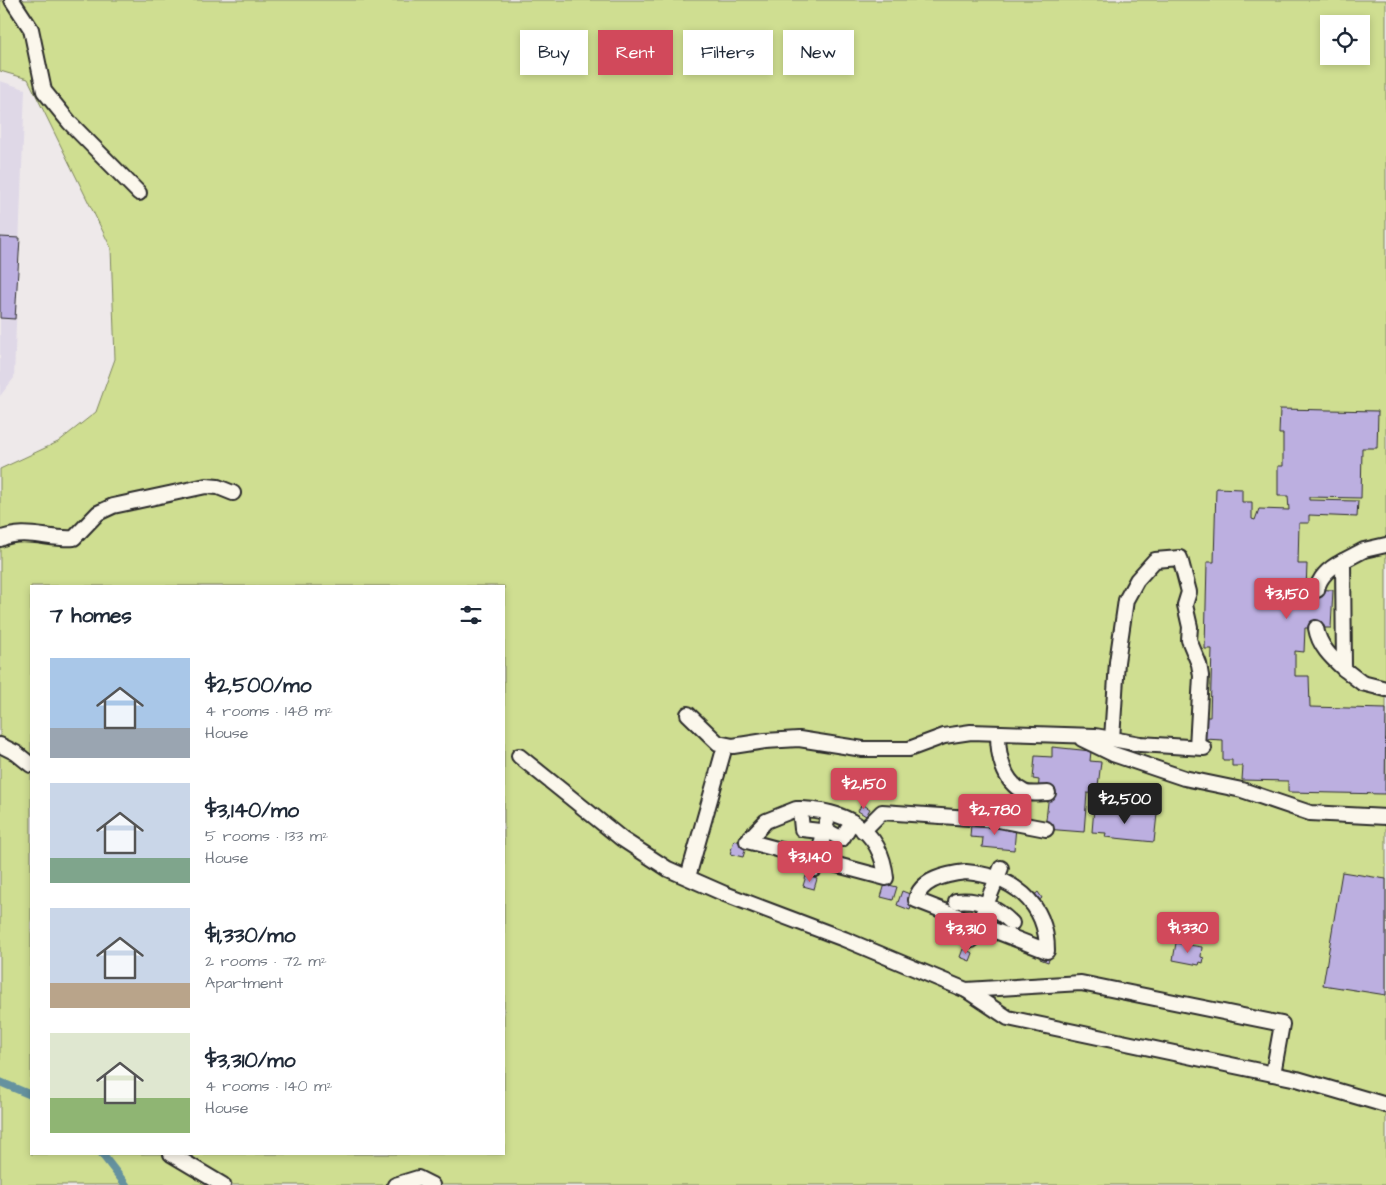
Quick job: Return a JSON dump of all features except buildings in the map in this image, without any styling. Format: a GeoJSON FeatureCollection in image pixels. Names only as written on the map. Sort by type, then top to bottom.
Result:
{"type":"FeatureCollection","features":[{"type":"Feature","properties":{"kind":"lane"},"geometry":{"type":"LineString","coordinates":[[12,0],[31,29],[44,91],[70,123],[139,194]]}},
{"type":"Feature","properties":{"kind":"lane"},"geometry":{"type":"LineString","coordinates":[[0,539],[24,532],[60,539],[74,538],[98,514],[112,506],[206,486],[218,487],[233,492]]}},
{"type":"Feature","properties":{"kind":"lane"},"geometry":{"type":"LineString","coordinates":[[1317,590],[1318,584],[1330,568],[1364,550],[1386,545]]}},
{"type":"Feature","properties":{"kind":"lane"},"geometry":{"type":"LineString","coordinates":[[688,714],[711,738],[726,746],[799,739],[864,749],[909,749],[956,733],[1078,736],[1140,744],[1201,748],[1201,676],[1199,664],[1189,640],[1190,627],[1185,606],[1189,592],[1180,558],[1155,560],[1137,580],[1126,600],[1117,662],[1112,739]]}},
{"type":"Feature","properties":{"kind":"lane"},"geometry":{"type":"LineString","coordinates":[[1343,561],[1344,669]]}},
{"type":"Feature","properties":{"kind":"lane"},"geometry":{"type":"LineString","coordinates":[[1316,628],[1318,637],[1328,653],[1344,669],[1362,683],[1386,689]]}},
{"type":"Feature","properties":{"kind":"lane"},"geometry":{"type":"LineString","coordinates":[[998,734],[1004,771],[1013,782],[1025,792],[1048,793]]}},
{"type":"Feature","properties":{"kind":"lane"},"geometry":{"type":"LineString","coordinates":[[1078,736],[1113,754],[1141,764],[1184,778],[1242,790],[1310,813],[1386,817]]}},
{"type":"Feature","properties":{"kind":"lane"},"geometry":{"type":"LineString","coordinates":[[0,745],[16,753],[30,764]]}},
{"type":"Feature","properties":{"kind":"lane"},"geometry":{"type":"LineString","coordinates":[[688,877],[726,746]]}},
{"type":"Feature","properties":{"kind":"lane"},"geometry":{"type":"LineString","coordinates":[[519,756],[622,839],[668,869],[725,894],[844,939],[966,990],[1008,1018],[1273,1074],[1386,1105]]}},
{"type":"Feature","properties":{"kind":"lane"},"geometry":{"type":"LineString","coordinates":[[800,809],[802,830],[824,832],[842,839],[847,820]]}},
{"type":"Feature","properties":{"kind":"lane"},"geometry":{"type":"LineString","coordinates":[[800,809],[816,809],[847,820],[876,845],[884,859],[886,878],[816,864],[747,841],[766,821],[800,809]]}},
{"type":"Feature","properties":{"kind":"lane"},"geometry":{"type":"LineString","coordinates":[[816,809],[824,832],[816,864]]}},
{"type":"Feature","properties":{"kind":"lane"},"geometry":{"type":"LineString","coordinates":[[824,832],[847,820],[882,812],[999,820],[1046,830]]}},
{"type":"Feature","properties":{"kind":"lane"},"geometry":{"type":"LineString","coordinates":[[965,871],[999,873],[1026,894],[1035,907],[1042,922],[1047,951],[916,900],[918,892],[922,887],[933,880],[952,873],[965,871]]}},
{"type":"Feature","properties":{"kind":"lane"},"geometry":{"type":"LineString","coordinates":[[972,940],[999,873]]}},
{"type":"Feature","properties":{"kind":"lane"},"geometry":{"type":"LineString","coordinates":[[956,901],[986,904],[998,910],[1012,923]]}},
{"type":"Feature","properties":{"kind":"lane"},"geometry":{"type":"LineString","coordinates":[[966,990],[1081,983],[1282,1024],[1273,1074]]}},
{"type":"Feature","properties":{"kind":"lane"},"geometry":{"type":"LineString","coordinates":[[173,1155],[223,1185]]}},
{"type":"Feature","properties":{"kind":"lane"},"geometry":{"type":"LineString","coordinates":[[395,1185],[418,1178],[432,1185]]}},
{"type":"Feature","properties":{"kind":"shaded area"},"geometry":{"type":"Polygon","coordinates":[[[0,81],[25,89],[14,378],[0,396],[0,81]]]}},
{"type":"Feature","properties":{"kind":"green space"},"geometry":{"type":"Polygon","coordinates":[[[0,0],[1386,0],[1386,1185],[0,1185],[0,469],[58,442],[96,412],[115,359],[111,248],[28,79],[0,71],[0,0]]]}},
{"type":"Feature","properties":{"kind":"waterway"},"geometry":{"type":"LineString","coordinates":[[0,1082],[30,1095]]}},
{"type":"Feature","properties":{"kind":"waterway"},"geometry":{"type":"LineString","coordinates":[[103,1155],[126,1185]]}}]}
